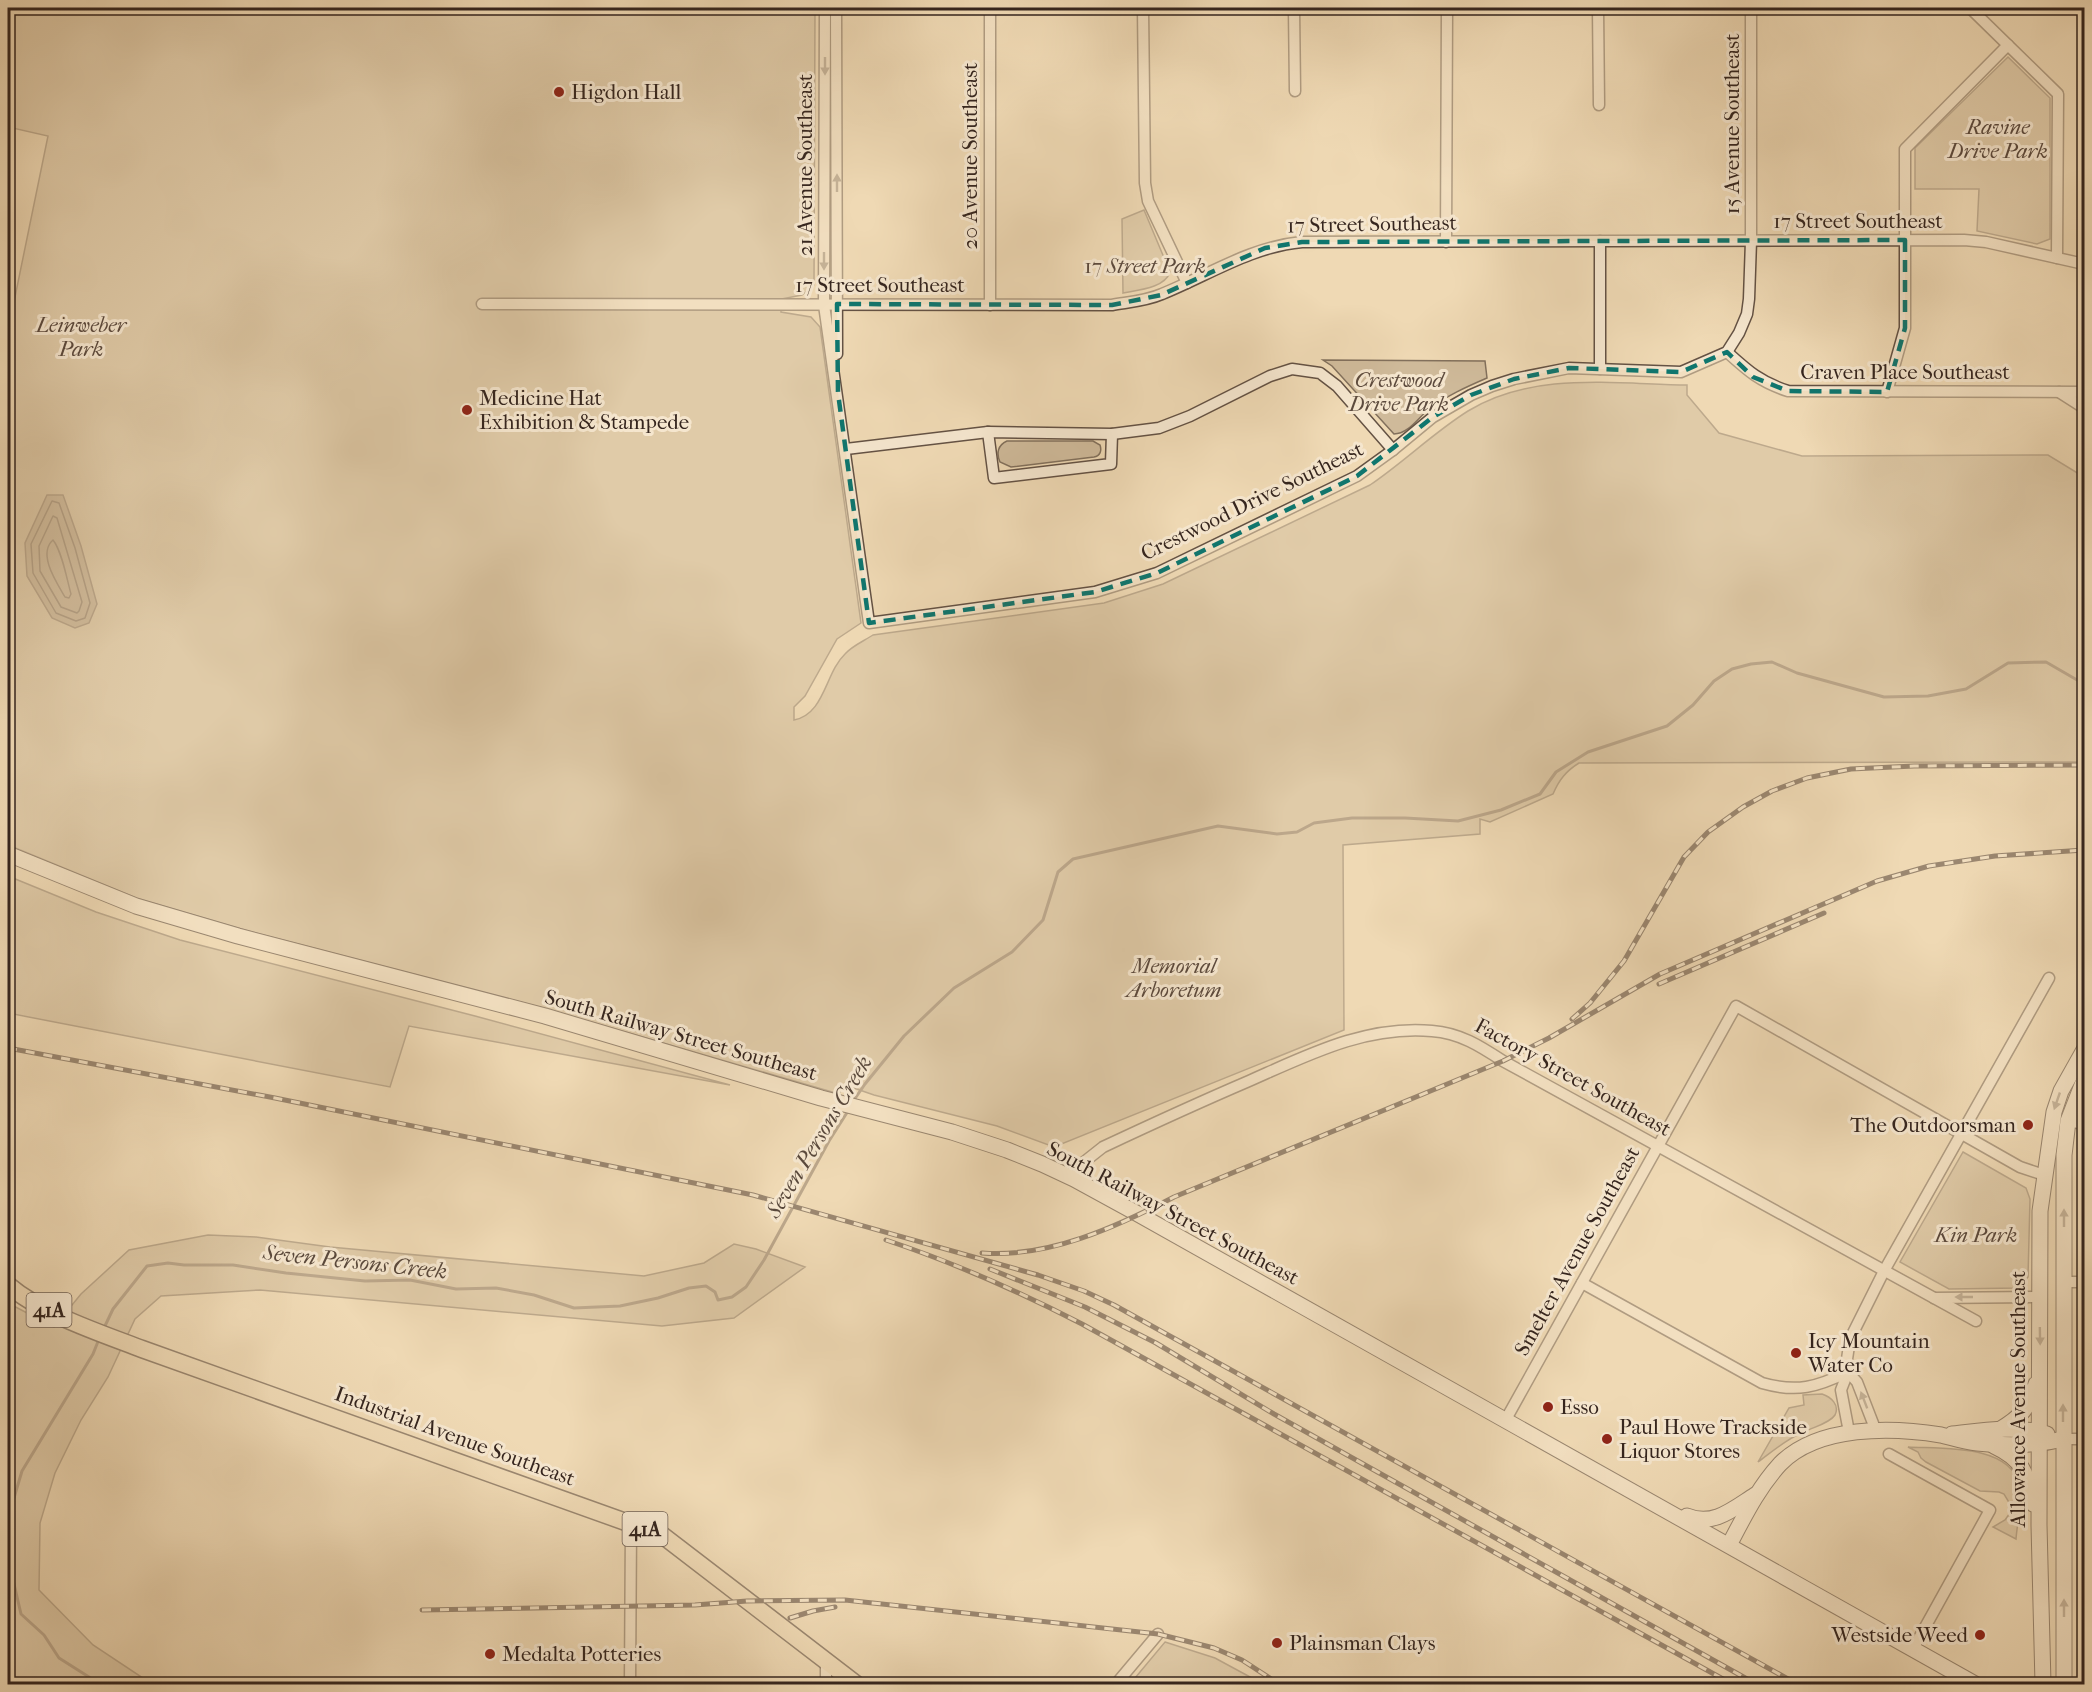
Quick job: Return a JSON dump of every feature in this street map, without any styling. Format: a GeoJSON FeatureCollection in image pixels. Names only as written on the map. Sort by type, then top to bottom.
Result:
{"type":"FeatureCollection","features":[{"type":"Feature","properties":{"kind":"main road","name":"Industrial Avenue Southeast"},"geometry":{"type":"LineString","coordinates":[[8,1285],[22,1297],[93,1331],[662,1535],[856,1684]]}},
{"type":"Feature","properties":{"kind":"street","name":"21 Avenue Southeast"},"geometry":{"type":"LineString","coordinates":[[825,8],[824,304],[869,623]]}},
{"type":"Feature","properties":{"kind":"street","name":"21 Avenue Southeast"},"geometry":{"type":"LineString","coordinates":[[837,8],[838,393]]}},
{"type":"Feature","properties":{"kind":"street","name":"20 Avenue Southeast"},"geometry":{"type":"LineString","coordinates":[[990,8],[990,304]]}},
{"type":"Feature","properties":{"kind":"street"},"geometry":{"type":"LineString","coordinates":[[1143,8],[1145,183],[1148,201],[1187,282]]}},
{"type":"Feature","properties":{"kind":"street"},"geometry":{"type":"LineString","coordinates":[[1294,8],[1295,91]]}},
{"type":"Feature","properties":{"kind":"street"},"geometry":{"type":"LineString","coordinates":[[1446,242],[1447,8]]}},
{"type":"Feature","properties":{"kind":"street"},"geometry":{"type":"LineString","coordinates":[[1598,8],[1599,105]]}},
{"type":"Feature","properties":{"kind":"street","name":"15 Avenue Southeast"},"geometry":{"type":"LineString","coordinates":[[1751,8],[1751,241]]}},
{"type":"Feature","properties":{"kind":"street"},"geometry":{"type":"LineString","coordinates":[[1970,8],[2058,94],[2057,258]]}},
{"type":"Feature","properties":{"kind":"street"},"geometry":{"type":"LineString","coordinates":[[1887,392],[1905,328],[1905,149],[2008,45]]}},
{"type":"Feature","properties":{"kind":"street","name":"17 Street Southeast"},"geometry":{"type":"LineString","coordinates":[[482,303],[1112,305],[1161,295],[1265,248],[1302,242],[1905,240],[1986,242],[2085,264]]}},
{"type":"Feature","properties":{"kind":"street"},"geometry":{"type":"LineString","coordinates":[[1599,241],[1600,369]]}},
{"type":"Feature","properties":{"kind":"street"},"geometry":{"type":"LineString","coordinates":[[1727,352],[1747,314],[1751,241]]}},
{"type":"Feature","properties":{"kind":"street","name":"Craven Place Southeast"},"geometry":{"type":"LineString","coordinates":[[1727,352],[1753,376],[1788,391],[2085,392]]}},
{"type":"Feature","properties":{"kind":"street","name":"Crestwood Drive Southeast"},"geometry":{"type":"LineString","coordinates":[[869,623],[1095,592],[1157,573],[1357,476],[1433,417],[1471,395],[1514,378],[1569,368],[1681,372],[1727,352]]}},
{"type":"Feature","properties":{"kind":"street"},"geometry":{"type":"LineString","coordinates":[[846,449],[988,432],[1112,434],[1159,428],[1190,416],[1270,376],[1292,369],[1320,373],[1337,386],[1393,450]]}},
{"type":"Feature","properties":{"kind":"street"},"geometry":{"type":"LineString","coordinates":[[2059,392],[2085,408]]}},
{"type":"Feature","properties":{"kind":"street"},"geometry":{"type":"LineString","coordinates":[[988,432],[994,478],[1111,464],[1112,434]]}},
{"type":"Feature","properties":{"kind":"street","name":"South Railway Street Southeast"},"geometry":{"type":"LineString","coordinates":[[8,854],[136,906],[238,936],[545,1016],[831,1101],[952,1132],[1007,1150],[1074,1179],[1975,1684]]}},
{"type":"Feature","properties":{"kind":"street"},"geometry":{"type":"LineString","coordinates":[[1849,1432],[1841,1390],[1848,1372],[1846,1359],[1850,1339],[1884,1271],[2049,978]]}},
{"type":"Feature","properties":{"kind":"street","name":"Smelter Avenue Southeast"},"geometry":{"type":"LineString","coordinates":[[1505,1421],[1736,1006],[1962,1134]]}},
{"type":"Feature","properties":{"kind":"street","name":"Factory Street Southeast"},"geometry":{"type":"LineString","coordinates":[[1074,1179],[1084,1162],[1095,1152],[1188,1107],[1350,1040],[1365,1035],[1411,1030],[1454,1034],[1472,1041],[1503,1061],[1976,1322]]}},
{"type":"Feature","properties":{"kind":"street","name":"Allowance Avenue Southeast"},"geometry":{"type":"LineString","coordinates":[[2043,1684],[2039,1525],[2040,1211],[2050,1131],[2057,1101],[2072,1069],[2085,1050]]}},
{"type":"Feature","properties":{"kind":"street"},"geometry":{"type":"LineString","coordinates":[[2064,1684],[2064,1155],[2068,1121],[2085,1080]]}},
{"type":"Feature","properties":{"kind":"street"},"geometry":{"type":"LineString","coordinates":[[2068,1121],[2085,1124]]}},
{"type":"Feature","properties":{"kind":"street"},"geometry":{"type":"LineString","coordinates":[[1962,1134],[2020,1167],[2044,1175]]}},
{"type":"Feature","properties":{"kind":"street"},"geometry":{"type":"LineString","coordinates":[[2064,1282],[2085,1282]]}},
{"type":"Feature","properties":{"kind":"street"},"geometry":{"type":"LineString","coordinates":[[1582,1283],[1762,1383],[1792,1388],[1817,1386],[1848,1372]]}},
{"type":"Feature","properties":{"kind":"street"},"geometry":{"type":"LineString","coordinates":[[1932,1298],[2039,1297]]}},
{"type":"Feature","properties":{"kind":"street"},"geometry":{"type":"LineString","coordinates":[[1848,1372],[1857,1382],[1876,1431]]}},
{"type":"Feature","properties":{"kind":"street"},"geometry":{"type":"LineString","coordinates":[[1999,1430],[2027,1408],[2040,1372]]}},
{"type":"Feature","properties":{"kind":"street"},"geometry":{"type":"LineString","coordinates":[[1729,1545],[1757,1494],[1782,1462],[1823,1439],[1849,1432],[1876,1431],[1943,1436],[1999,1430],[2039,1438],[2085,1439]]}},
{"type":"Feature","properties":{"kind":"street"},"geometry":{"type":"LineString","coordinates":[[1943,1436],[1991,1444],[2039,1438]]}},
{"type":"Feature","properties":{"kind":"street"},"geometry":{"type":"LineString","coordinates":[[1991,1444],[2010,1454],[2024,1470],[2039,1525]]}},
{"type":"Feature","properties":{"kind":"street"},"geometry":{"type":"LineString","coordinates":[[1889,1454],[1990,1510],[1913,1649]]}},
{"type":"Feature","properties":{"kind":"street"},"geometry":{"type":"LineString","coordinates":[[1643,1498],[1693,1519],[1709,1520],[1720,1517],[1757,1494]]}},
{"type":"Feature","properties":{"kind":"street"},"geometry":{"type":"LineString","coordinates":[[630,1684],[631,1524]]}},
{"type":"Feature","properties":{"kind":"street"},"geometry":{"type":"LineString","coordinates":[[1116,1684],[1158,1634]]}},
{"type":"Feature","properties":{"kind":"street"},"geometry":{"type":"LineString","coordinates":[[826,1661],[826,1684]]}},
{"type":"Feature","properties":{"kind":"highlighted area"},"geometry":{"type":"Polygon","coordinates":[[[1905,240],[1905,328],[1887,392],[1788,391],[1753,377],[1727,352],[1681,372],[1569,368],[1514,379],[1471,395],[1433,417],[1357,476],[1157,573],[1095,592],[869,623],[838,393],[837,304],[1112,305],[1161,295],[1265,248],[1302,242],[1905,240]]]}},
{"type":"Feature","properties":{"kind":"green space"},"geometry":{"type":"Polygon","coordinates":[[[8,8],[815,8],[814,285],[802,295],[781,299],[781,312],[811,317],[820,327],[861,623],[837,639],[805,696],[794,707],[794,720],[812,710],[824,692],[838,662],[845,654],[873,635],[1104,603],[1163,584],[1370,485],[1455,420],[1493,398],[1547,385],[1603,382],[1687,385],[1687,395],[1719,433],[1802,456],[2048,455],[2084,477],[2084,762],[1579,763],[1563,776],[1553,794],[1490,822],[1480,819],[1480,834],[1343,845],[1344,1030],[1054,1147],[997,1126],[874,1095],[845,1085],[839,1094],[543,1008],[241,929],[139,899],[8,845],[8,331],[48,136],[8,127],[8,8]]]}},
{"type":"Feature","properties":{"kind":"green space","name":"Ravine Drive Park"},"geometry":{"type":"Polygon","coordinates":[[[2008,57],[2050,98],[2050,239],[2037,244],[1977,231],[1979,189],[1915,189],[1915,148],[2008,57]]]}},
{"type":"Feature","properties":{"kind":"green space","name":"17 Street Park"},"geometry":{"type":"Polygon","coordinates":[[[1144,210],[1170,272],[1163,282],[1157,285],[1123,293],[1122,219],[1144,210]]]}},
{"type":"Feature","properties":{"kind":"green space","name":"Crestwood Drive Park"},"geometry":{"type":"Polygon","coordinates":[[[1323,360],[1485,361],[1487,378],[1442,400],[1408,429],[1394,434],[1332,366],[1323,360]]]}},
{"type":"Feature","properties":{"kind":"green space"},"geometry":{"type":"Polygon","coordinates":[[[1007,441],[1093,441],[1100,445],[1101,449],[1094,457],[1011,467],[1000,462],[998,455],[1000,447],[1007,441]]]}},
{"type":"Feature","properties":{"kind":"green space"},"geometry":{"type":"Polygon","coordinates":[[[8,876],[96,912],[180,940],[730,1085],[409,1026],[390,1087],[8,1013],[8,876]]]}},
{"type":"Feature","properties":{"kind":"green space","name":"Kin Park"},"geometry":{"type":"Polygon","coordinates":[[[1963,1152],[2026,1188],[2030,1199],[2028,1277],[2018,1288],[1949,1289],[1900,1262],[1963,1152]]]}},
{"type":"Feature","properties":{"kind":"green space"},"geometry":{"type":"Polygon","coordinates":[[[208,1235],[256,1237],[330,1247],[644,1276],[704,1263],[734,1244],[756,1249],[805,1267],[734,1318],[662,1326],[260,1290],[161,1296],[135,1319],[108,1377],[81,1420],[55,1473],[40,1523],[39,1590],[93,1645],[152,1684],[8,1684],[8,1303],[54,1327],[81,1294],[129,1250],[208,1235]]]}},
{"type":"Feature","properties":{"kind":"green space"},"geometry":{"type":"Polygon","coordinates":[[[1822,1394],[1829,1397],[1835,1405],[1836,1411],[1833,1418],[1793,1437],[1758,1462],[1789,1408],[1804,1405],[1803,1395],[1822,1394]]]}},
{"type":"Feature","properties":{"kind":"green space"},"geometry":{"type":"Polygon","coordinates":[[[1908,1447],[1972,1451],[1988,1455],[2013,1471],[2020,1490],[2016,1539],[1993,1527],[2005,1520],[2010,1513],[2010,1504],[2004,1494],[1980,1491],[1926,1462],[1918,1452],[1908,1447]]]}},
{"type":"Feature","properties":{"kind":"green space"},"geometry":{"type":"Polygon","coordinates":[[[1165,1642],[1215,1658],[1263,1684],[1130,1684],[1165,1642]]]}},
{"type":"Feature","properties":{"kind":"water"},"geometry":{"type":"Polygon","coordinates":[[[47,495],[63,495],[81,546],[97,604],[89,623],[75,628],[52,618],[27,576],[25,543],[47,495]]]}},
{"type":"Feature","properties":{"kind":"waterway","name":"Seven Persons Creek"},"geometry":{"type":"LineString","coordinates":[[854,1100],[904,1036],[954,988],[1012,952],[1043,920],[1058,872],[1073,859],[1218,826],[1277,834],[1297,832],[1314,823],[1352,818],[1458,821],[1501,810],[1540,794],[1556,772],[1588,752],[1667,726],[1693,705],[1714,681],[1732,669],[1751,664],[1772,662],[1797,673],[1884,697],[1928,696],[1966,689],[2008,663],[2046,662],[2084,684]]}},
{"type":"Feature","properties":{"kind":"waterway","name":"Seven Persons Creek"},"geometry":{"type":"LineString","coordinates":[[104,1328],[113,1309],[147,1266],[168,1263],[233,1265],[365,1281],[410,1280],[456,1289],[496,1288],[534,1295],[574,1308],[620,1306],[658,1298],[689,1288],[706,1286],[715,1292],[718,1300],[732,1297],[746,1287],[764,1260],[829,1141],[848,1111]]}},
{"type":"Feature","properties":{"kind":"waterway","name":"Seven Persons Creek"},"geometry":{"type":"LineString","coordinates":[[8,1518],[22,1471],[93,1354],[99,1339]]}},
{"type":"Feature","properties":{"kind":"waterway","name":"Seven Persons Creek"},"geometry":{"type":"LineString","coordinates":[[8,1558],[21,1614],[44,1635],[59,1658],[100,1684]]}},
{"type":"Feature","properties":{"kind":"railway"},"geometry":{"type":"LineString","coordinates":[[1572,1019],[1590,1003],[1624,961],[1684,857],[1708,832],[1743,807],[1772,791],[1807,778],[1851,769],[1914,766],[2084,765]]}},
{"type":"Feature","properties":{"kind":"railway"},"geometry":{"type":"LineString","coordinates":[[982,1253],[1032,1251],[1105,1229],[1174,1197],[1503,1061],[1549,1038],[1660,974],[1877,881],[1929,866],[1995,856],[2084,850]]}},
{"type":"Feature","properties":{"kind":"railway"},"geometry":{"type":"LineString","coordinates":[[1659,984],[1824,913]]}},
{"type":"Feature","properties":{"kind":"railway"},"geometry":{"type":"LineString","coordinates":[[8,1048],[275,1098],[753,1195],[1038,1275],[1084,1291],[1114,1305],[1797,1684]]}},
{"type":"Feature","properties":{"kind":"railway"},"geometry":{"type":"LineString","coordinates":[[886,1240],[986,1278],[1082,1324],[1732,1684]]}},
{"type":"Feature","properties":{"kind":"railway"},"geometry":{"type":"LineString","coordinates":[[990,1269],[1085,1307],[1156,1343],[1274,1414],[1756,1684]]}},
{"type":"Feature","properties":{"kind":"railway"},"geometry":{"type":"LineString","coordinates":[[422,1610],[845,1600],[1158,1634],[1214,1648],[1242,1660],[1279,1684]]}},
{"type":"Feature","properties":{"kind":"railway"},"geometry":{"type":"LineString","coordinates":[[790,1618],[835,1607]]}},
{"type":"Feature","properties":{"kind":"place","name":"Higdon Hall"},"geometry":{"type":"Point","coordinates":[559,92]}},
{"type":"Feature","properties":{"kind":"place","name":"Medicine Hat Exhibition & Stampede"},"geometry":{"type":"Point","coordinates":[467,410]}},
{"type":"Feature","properties":{"kind":"place","name":"The Outdoorsman"},"geometry":{"type":"Point","coordinates":[2028,1125]}},
{"type":"Feature","properties":{"kind":"place","name":"Icy Mountain Water Co"},"geometry":{"type":"Point","coordinates":[1796,1353]}},
{"type":"Feature","properties":{"kind":"place","name":"Esso"},"geometry":{"type":"Point","coordinates":[1548,1407]}},
{"type":"Feature","properties":{"kind":"place","name":"Paul Howe Trackside Liquor Stores"},"geometry":{"type":"Point","coordinates":[1607,1439]}},
{"type":"Feature","properties":{"kind":"place","name":"Westside Weed"},"geometry":{"type":"Point","coordinates":[1980,1635]}},
{"type":"Feature","properties":{"kind":"place","name":"Plainsman Clays"},"geometry":{"type":"Point","coordinates":[1277,1643]}},
{"type":"Feature","properties":{"kind":"place","name":"Medalta Potteries"},"geometry":{"type":"Point","coordinates":[490,1654]}},
{"type":"Feature","properties":{"kind":"park label","name":"Leinweber Park"},"geometry":{"type":"Point","coordinates":[81,337]}},
{"type":"Feature","properties":{"kind":"park label","name":"Memorial Arboretum"},"geometry":{"type":"Point","coordinates":[1174,978]}}]}
